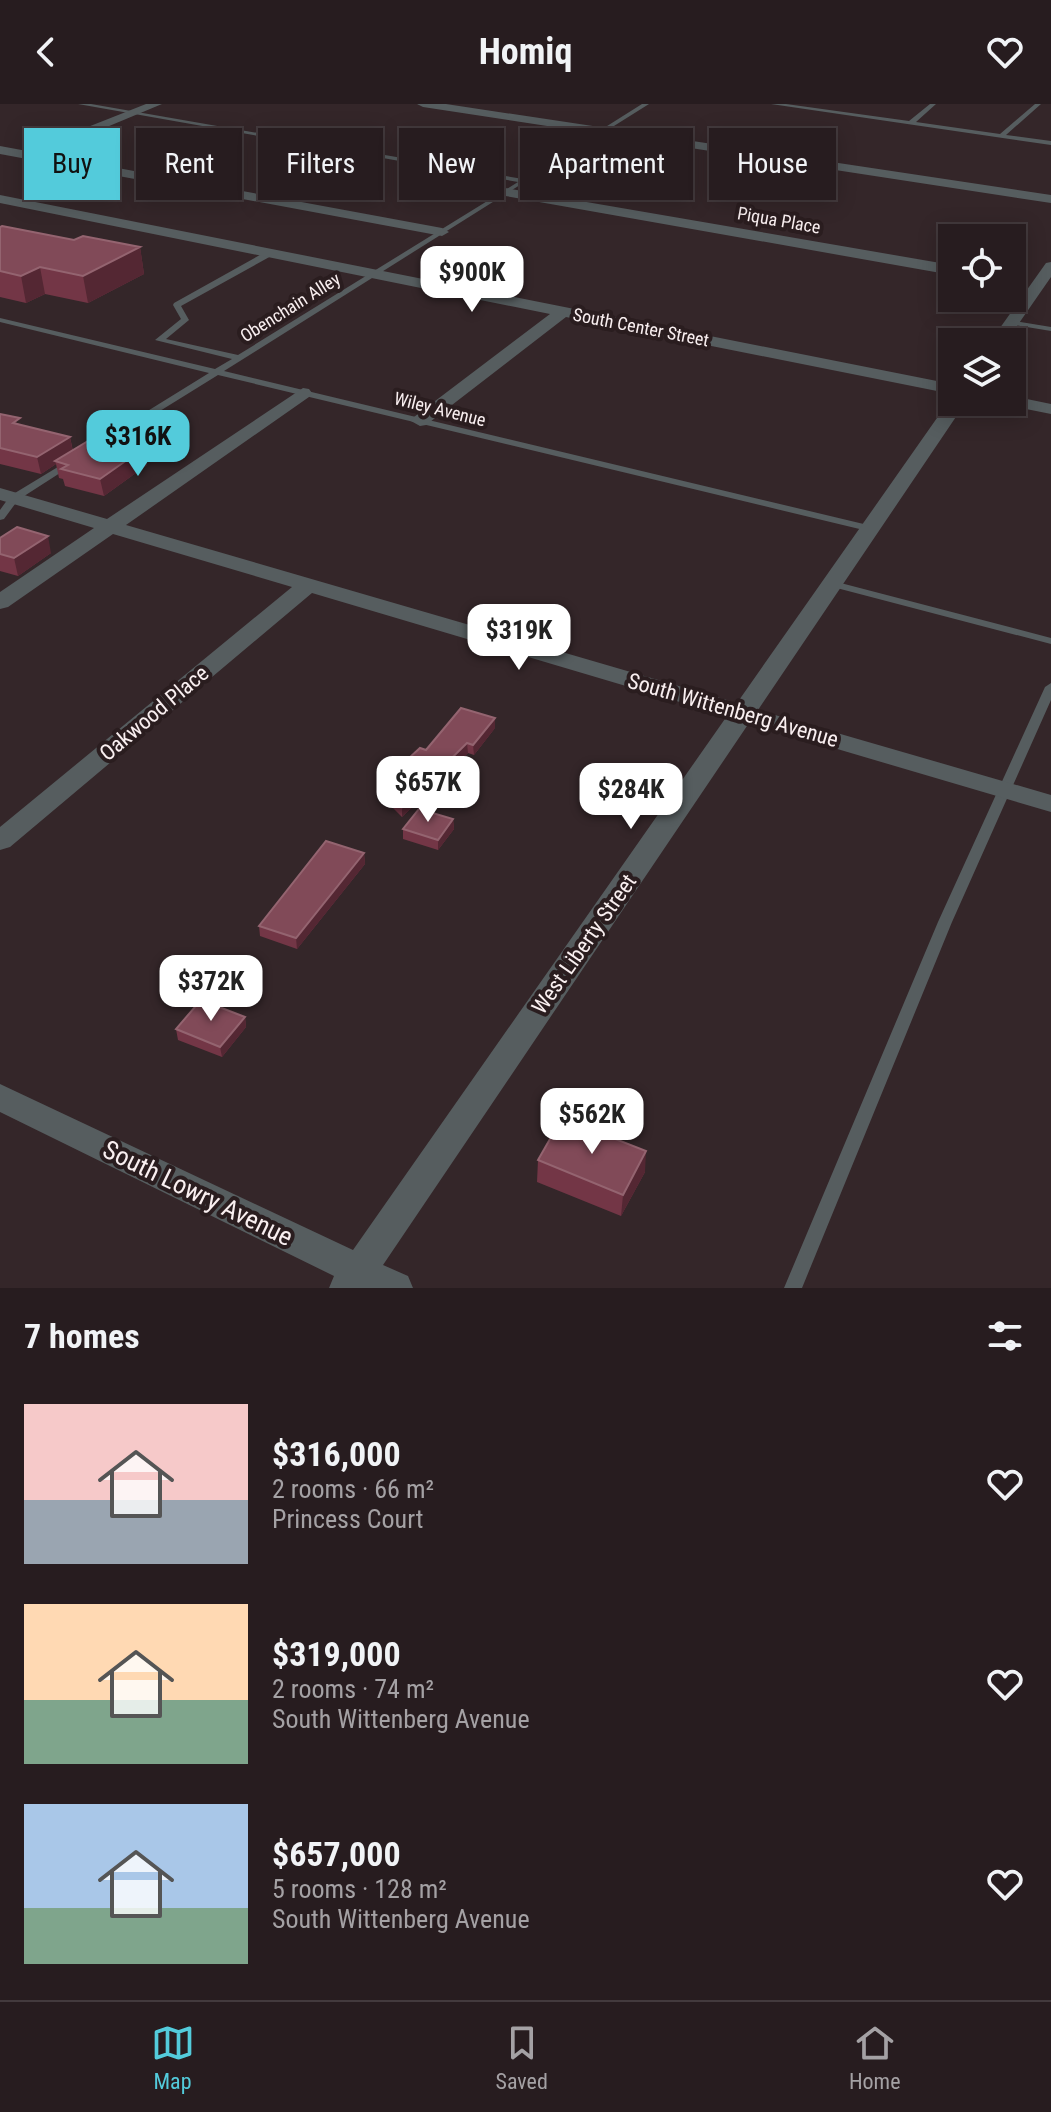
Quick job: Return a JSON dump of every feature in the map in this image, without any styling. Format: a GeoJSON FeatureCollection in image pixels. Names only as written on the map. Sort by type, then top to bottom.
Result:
{"type":"FeatureCollection","features":[{"type":"Feature","properties":{"kind":"street"},"geometry":{"type":"LineString","coordinates":[[96,128],[156,104]]}},
{"type":"Feature","properties":{"kind":"street"},"geometry":{"type":"LineString","coordinates":[[423,104],[582,128]]}},
{"type":"Feature","properties":{"kind":"street"},"geometry":{"type":"LineString","coordinates":[[470,111],[483,104]]}},
{"type":"Feature","properties":{"kind":"street"},"geometry":{"type":"LineString","coordinates":[[693,145],[1051,199]]}},
{"type":"Feature","properties":{"kind":"street"},"geometry":{"type":"LineString","coordinates":[[0,150],[24,154]]}},
{"type":"Feature","properties":{"kind":"street"},"geometry":{"type":"LineString","coordinates":[[0,167],[24,157]]}},
{"type":"Feature","properties":{"kind":"street"},"geometry":{"type":"LineString","coordinates":[[120,172],[442,232]]}},
{"type":"Feature","properties":{"kind":"street","name":"Piqua Place"},"geometry":{"type":"LineString","coordinates":[[505,192],[938,268]]}},
{"type":"Feature","properties":{"kind":"street","name":"South Center Street"},"geometry":{"type":"LineString","coordinates":[[0,199],[938,386]]}},
{"type":"Feature","properties":{"kind":"street"},"geometry":{"type":"LineString","coordinates":[[1008,328],[1032,284],[1051,266]]}},
{"type":"Feature","properties":{"kind":"street"},"geometry":{"type":"LineString","coordinates":[[420,421],[562,312]]}},
{"type":"Feature","properties":{"kind":"street"},"geometry":{"type":"LineString","coordinates":[[0,602],[303,393]]}},
{"type":"Feature","properties":{"kind":"street"},"geometry":{"type":"LineString","coordinates":[[1026,404],[1051,409]]}},
{"type":"Feature","properties":{"kind":"street","name":"West Liberty Street"},"geometry":{"type":"LineString","coordinates":[[353,1279],[948,416]]}},
{"type":"Feature","properties":{"kind":"street","name":"South Wittenberg Avenue"},"geometry":{"type":"LineString","coordinates":[[5,503],[107,526],[1051,804]]}},
{"type":"Feature","properties":{"kind":"street","name":"Oakwood Place"},"geometry":{"type":"LineString","coordinates":[[0,841],[308,585]]}},
{"type":"Feature","properties":{"kind":"street","name":"South Lowry Avenue"},"geometry":{"type":"LineString","coordinates":[[0,1097],[353,1279],[395,1288]]}},
{"type":"Feature","properties":{"kind":"lane"},"geometry":{"type":"LineString","coordinates":[[81,104],[520,180]]}},
{"type":"Feature","properties":{"kind":"lane","name":"Obenchain Alley"},"geometry":{"type":"LineString","coordinates":[[607,128],[646,104]]}},
{"type":"Feature","properties":{"kind":"lane"},"geometry":{"type":"LineString","coordinates":[[774,104],[1051,143]]}},
{"type":"Feature","properties":{"kind":"lane"},"geometry":{"type":"LineString","coordinates":[[911,123],[933,104]]}},
{"type":"Feature","properties":{"kind":"lane"},"geometry":{"type":"LineString","coordinates":[[1001,136],[1038,104]]}},
{"type":"Feature","properties":{"kind":"lane","name":"Obenchain Alley"},"geometry":{"type":"LineString","coordinates":[[5,503],[520,183]]}},
{"type":"Feature","properties":{"kind":"lane"},"geometry":{"type":"LineString","coordinates":[[240,358],[159,340],[185,320],[177,305],[270,253]]}},
{"type":"Feature","properties":{"kind":"lane","name":"Wiley Avenue"},"geometry":{"type":"LineString","coordinates":[[0,320],[872,529]]}},
{"type":"Feature","properties":{"kind":"lane"},"geometry":{"type":"LineString","coordinates":[[1012,322],[1051,329]]}},
{"type":"Feature","properties":{"kind":"lane"},"geometry":{"type":"LineString","coordinates":[[833,584],[1051,641]]}},
{"type":"Feature","properties":{"kind":"lane"},"geometry":{"type":"LineString","coordinates":[[793,1288],[945,922],[1051,687]]}},
{"type":"Feature","properties":{"kind":"building"},"geometry":{"type":"Polygon","coordinates":[[[2,226],[74,240],[83,236],[140,247],[83,276],[40,267],[21,276],[0,271],[2,226]]]}},
{"type":"Feature","properties":{"kind":"building"},"geometry":{"type":"Polygon","coordinates":[[[0,414],[20,418],[13,423],[70,437],[37,457],[0,448],[0,414]]]}},
{"type":"Feature","properties":{"kind":"building"},"geometry":{"type":"Polygon","coordinates":[[[106,439],[144,448],[100,479],[61,469],[68,465],[55,461],[88,441],[99,444],[106,439]]]}},
{"type":"Feature","properties":{"kind":"building"},"geometry":{"type":"Polygon","coordinates":[[[17,527],[48,536],[14,558],[0,554],[0,538],[17,527]]]}},
{"type":"Feature","properties":{"kind":"building"},"geometry":{"type":"Polygon","coordinates":[[[461,708],[495,718],[473,745],[467,743],[402,807],[389,795],[406,775],[395,771],[420,748],[426,750],[461,708]]]}},
{"type":"Feature","properties":{"kind":"building"},"geometry":{"type":"Polygon","coordinates":[[[419,809],[453,819],[438,840],[403,829],[419,809]]]}},
{"type":"Feature","properties":{"kind":"building"},"geometry":{"type":"Polygon","coordinates":[[[326,841],[364,853],[296,938],[259,926],[326,841]]]}},
{"type":"Feature","properties":{"kind":"building"},"geometry":{"type":"Polygon","coordinates":[[[201,1000],[245,1017],[220,1047],[176,1029],[201,1000]]]}},
{"type":"Feature","properties":{"kind":"building"},"geometry":{"type":"Polygon","coordinates":[[[562,1118],[646,1151],[623,1195],[538,1160],[562,1118]]]}}]}
